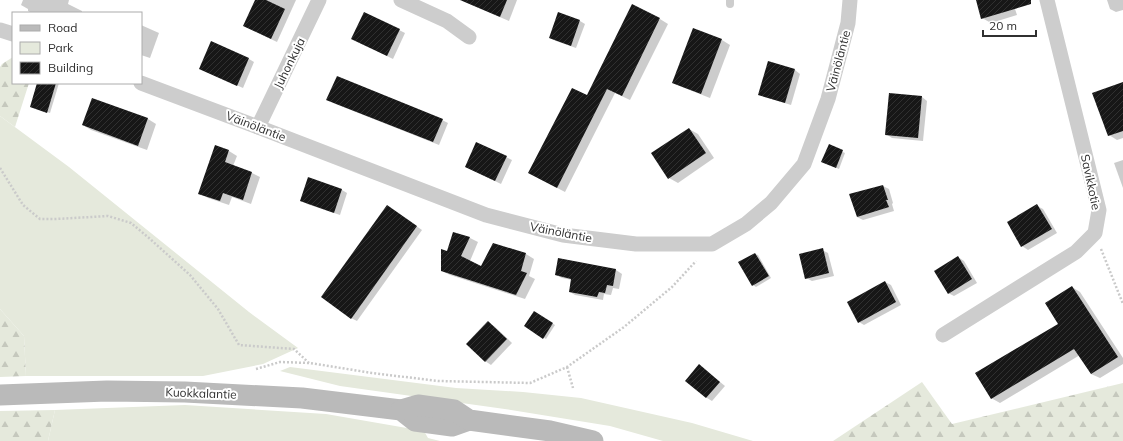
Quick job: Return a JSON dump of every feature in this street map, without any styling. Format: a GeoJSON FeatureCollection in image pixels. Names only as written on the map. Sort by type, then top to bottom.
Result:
{"type":"FeatureCollection","features":[{"type":"Feature","properties":{"kind":"main road","name":"Kuokkalantie"},"geometry":{"type":"LineString","coordinates":[[0,395],[107,391],[186,392],[302,398],[401,410],[415,421],[452,426],[469,420],[550,431],[593,441]]}},
{"type":"Feature","properties":{"kind":"street","name":"Juhonkuja"},"geometry":{"type":"LineString","coordinates":[[258,127],[319,0]]}},
{"type":"Feature","properties":{"kind":"street"},"geometry":{"type":"LineString","coordinates":[[401,0],[447,21],[469,37]]}},
{"type":"Feature","properties":{"kind":"street","name":"Väinöläntie"},"geometry":{"type":"LineString","coordinates":[[142,83],[486,215],[563,236],[636,244],[712,244],[746,224],[771,203],[804,164],[828,99],[848,24],[850,0]]}},
{"type":"Feature","properties":{"kind":"street","name":"Savikkotie"},"geometry":{"type":"LineString","coordinates":[[1047,0],[1099,210],[1095,233]]}},
{"type":"Feature","properties":{"kind":"street"},"geometry":{"type":"LineString","coordinates":[[0,30],[12,34]]}},
{"type":"Feature","properties":{"kind":"street"},"geometry":{"type":"LineString","coordinates":[[944,335],[1076,252],[1095,233]]}},
{"type":"Feature","properties":{"kind":"path"},"geometry":{"type":"LineString","coordinates":[[0,168],[23,205],[40,219],[108,216],[131,223],[190,275],[218,309],[239,346],[294,349],[310,363]]}},
{"type":"Feature","properties":{"kind":"path"},"geometry":{"type":"LineString","coordinates":[[1095,233],[1123,304]]}},
{"type":"Feature","properties":{"kind":"path"},"geometry":{"type":"LineString","coordinates":[[256,369],[280,362],[310,363],[372,373],[438,381],[530,383],[567,367],[624,327],[672,287],[712,244]]}},
{"type":"Feature","properties":{"kind":"path"},"geometry":{"type":"LineString","coordinates":[[567,367],[573,388]]}},
{"type":"Feature","properties":{"kind":"green space"},"geometry":{"type":"Polygon","coordinates":[[[12,58],[12,84],[29,84],[15,127],[0,116],[0,67],[12,58]]]}},
{"type":"Feature","properties":{"kind":"green space"},"geometry":{"type":"Polygon","coordinates":[[[0,116],[69,167],[249,312],[298,348],[263,364],[203,376],[26,376],[24,336],[0,309],[0,116]]]}},
{"type":"Feature","properties":{"kind":"green space"},"geometry":{"type":"Polygon","coordinates":[[[0,309],[24,336],[26,376],[0,377],[0,309]]]}},
{"type":"Feature","properties":{"kind":"green space"},"geometry":{"type":"Polygon","coordinates":[[[290,367],[456,388],[523,392],[581,398],[692,423],[753,441],[663,441],[610,426],[511,410],[340,386],[280,371],[290,367]]]}},
{"type":"Feature","properties":{"kind":"green space"},"geometry":{"type":"Polygon","coordinates":[[[922,382],[952,424],[1123,383],[1123,441],[833,441],[922,382]]]}},
{"type":"Feature","properties":{"kind":"green space"},"geometry":{"type":"Polygon","coordinates":[[[185,405],[326,414],[424,431],[428,438],[440,441],[48,441],[55,410],[185,405]]]}},
{"type":"Feature","properties":{"kind":"green space"},"geometry":{"type":"Polygon","coordinates":[[[55,410],[48,441],[0,441],[0,411],[55,410]]]}},
{"type":"Feature","properties":{"kind":"building"},"geometry":{"type":"Polygon","coordinates":[[[255,0],[266,0],[285,9],[271,39],[243,26],[255,0]]]}},
{"type":"Feature","properties":{"kind":"building"},"geometry":{"type":"Polygon","coordinates":[[[460,0],[507,0],[500,17],[460,0]]]}},
{"type":"Feature","properties":{"kind":"building"},"geometry":{"type":"Polygon","coordinates":[[[976,0],[1031,0],[1031,4],[981,19],[976,0]]]}},
{"type":"Feature","properties":{"kind":"building"},"geometry":{"type":"Polygon","coordinates":[[[632,4],[660,18],[622,96],[607,89],[557,188],[528,173],[572,88],[587,95],[632,4]]]}},
{"type":"Feature","properties":{"kind":"building"},"geometry":{"type":"Polygon","coordinates":[[[364,12],[400,29],[387,56],[351,39],[364,12]]]}},
{"type":"Feature","properties":{"kind":"building"},"geometry":{"type":"Polygon","coordinates":[[[558,12],[580,20],[571,46],[549,38],[558,12]]]}},
{"type":"Feature","properties":{"kind":"building"},"geometry":{"type":"Polygon","coordinates":[[[693,28],[722,39],[701,94],[672,83],[693,28]]]}},
{"type":"Feature","properties":{"kind":"building"},"geometry":{"type":"Polygon","coordinates":[[[211,41],[249,58],[237,86],[199,69],[211,41]]]}},
{"type":"Feature","properties":{"kind":"building"},"geometry":{"type":"Polygon","coordinates":[[[768,61],[795,69],[785,103],[758,95],[768,61]]]}},
{"type":"Feature","properties":{"kind":"building"},"geometry":{"type":"Polygon","coordinates":[[[337,76],[443,119],[433,142],[326,100],[337,76]]]}},
{"type":"Feature","properties":{"kind":"building"},"geometry":{"type":"Polygon","coordinates":[[[1123,82],[1123,131],[1108,136],[1092,93],[1123,82]]]}},
{"type":"Feature","properties":{"kind":"building"},"geometry":{"type":"Polygon","coordinates":[[[37,84],[56,84],[47,113],[30,107],[37,84]]]}},
{"type":"Feature","properties":{"kind":"building"},"geometry":{"type":"Polygon","coordinates":[[[889,93],[922,96],[918,138],[885,135],[889,93]]]}},
{"type":"Feature","properties":{"kind":"building"},"geometry":{"type":"Polygon","coordinates":[[[92,98],[148,118],[138,146],[82,125],[92,98]]]}},
{"type":"Feature","properties":{"kind":"building"},"geometry":{"type":"Polygon","coordinates":[[[689,128],[706,153],[668,179],[651,153],[689,128]]]}},
{"type":"Feature","properties":{"kind":"building"},"geometry":{"type":"Polygon","coordinates":[[[476,142],[507,156],[495,181],[465,167],[476,142]]]}},
{"type":"Feature","properties":{"kind":"building"},"geometry":{"type":"Polygon","coordinates":[[[829,144],[843,150],[836,168],[821,162],[829,144]]]}},
{"type":"Feature","properties":{"kind":"building"},"geometry":{"type":"Polygon","coordinates":[[[215,145],[229,150],[225,162],[252,172],[243,200],[223,193],[220,201],[198,194],[215,145]]]}},
{"type":"Feature","properties":{"kind":"building"},"geometry":{"type":"Polygon","coordinates":[[[308,177],[342,189],[334,213],[300,201],[308,177]]]}},
{"type":"Feature","properties":{"kind":"building"},"geometry":{"type":"Polygon","coordinates":[[[883,185],[889,207],[857,217],[849,194],[883,185]]]}},
{"type":"Feature","properties":{"kind":"building"},"geometry":{"type":"Polygon","coordinates":[[[1037,204],[1052,229],[1021,247],[1007,222],[1037,204]]]}},
{"type":"Feature","properties":{"kind":"building"},"geometry":{"type":"Polygon","coordinates":[[[387,205],[417,226],[351,319],[321,297],[387,205]]]}},
{"type":"Feature","properties":{"kind":"building"},"geometry":{"type":"Polygon","coordinates":[[[453,232],[470,237],[461,256],[481,266],[493,243],[526,253],[521,271],[527,273],[516,295],[441,271],[441,249],[447,251],[453,232]]]}},
{"type":"Feature","properties":{"kind":"building"},"geometry":{"type":"Polygon","coordinates":[[[823,248],[829,273],[805,279],[799,254],[823,248]]]}},
{"type":"Feature","properties":{"kind":"building"},"geometry":{"type":"Polygon","coordinates":[[[755,253],[769,276],[752,286],[738,262],[755,253]]]}},
{"type":"Feature","properties":{"kind":"building"},"geometry":{"type":"Polygon","coordinates":[[[958,256],[972,279],[948,294],[934,271],[958,256]]]}},
{"type":"Feature","properties":{"kind":"building"},"geometry":{"type":"Polygon","coordinates":[[[558,258],[616,269],[613,286],[607,285],[605,293],[599,292],[597,297],[569,292],[571,279],[555,275],[558,258]]]}},
{"type":"Feature","properties":{"kind":"building"},"geometry":{"type":"Polygon","coordinates":[[[885,281],[896,302],[858,323],[847,302],[885,281]]]}},
{"type":"Feature","properties":{"kind":"building"},"geometry":{"type":"Polygon","coordinates":[[[1072,286],[1118,357],[1091,374],[1074,349],[991,399],[975,373],[1058,324],[1045,303],[1072,286]]]}},
{"type":"Feature","properties":{"kind":"building"},"geometry":{"type":"Polygon","coordinates":[[[534,311],[553,323],[543,339],[524,326],[534,311]]]}},
{"type":"Feature","properties":{"kind":"building"},"geometry":{"type":"Polygon","coordinates":[[[488,321],[507,339],[485,362],[466,344],[488,321]]]}},
{"type":"Feature","properties":{"kind":"building"},"geometry":{"type":"Polygon","coordinates":[[[699,364],[720,382],[706,398],[685,381],[699,364]]]}}]}
